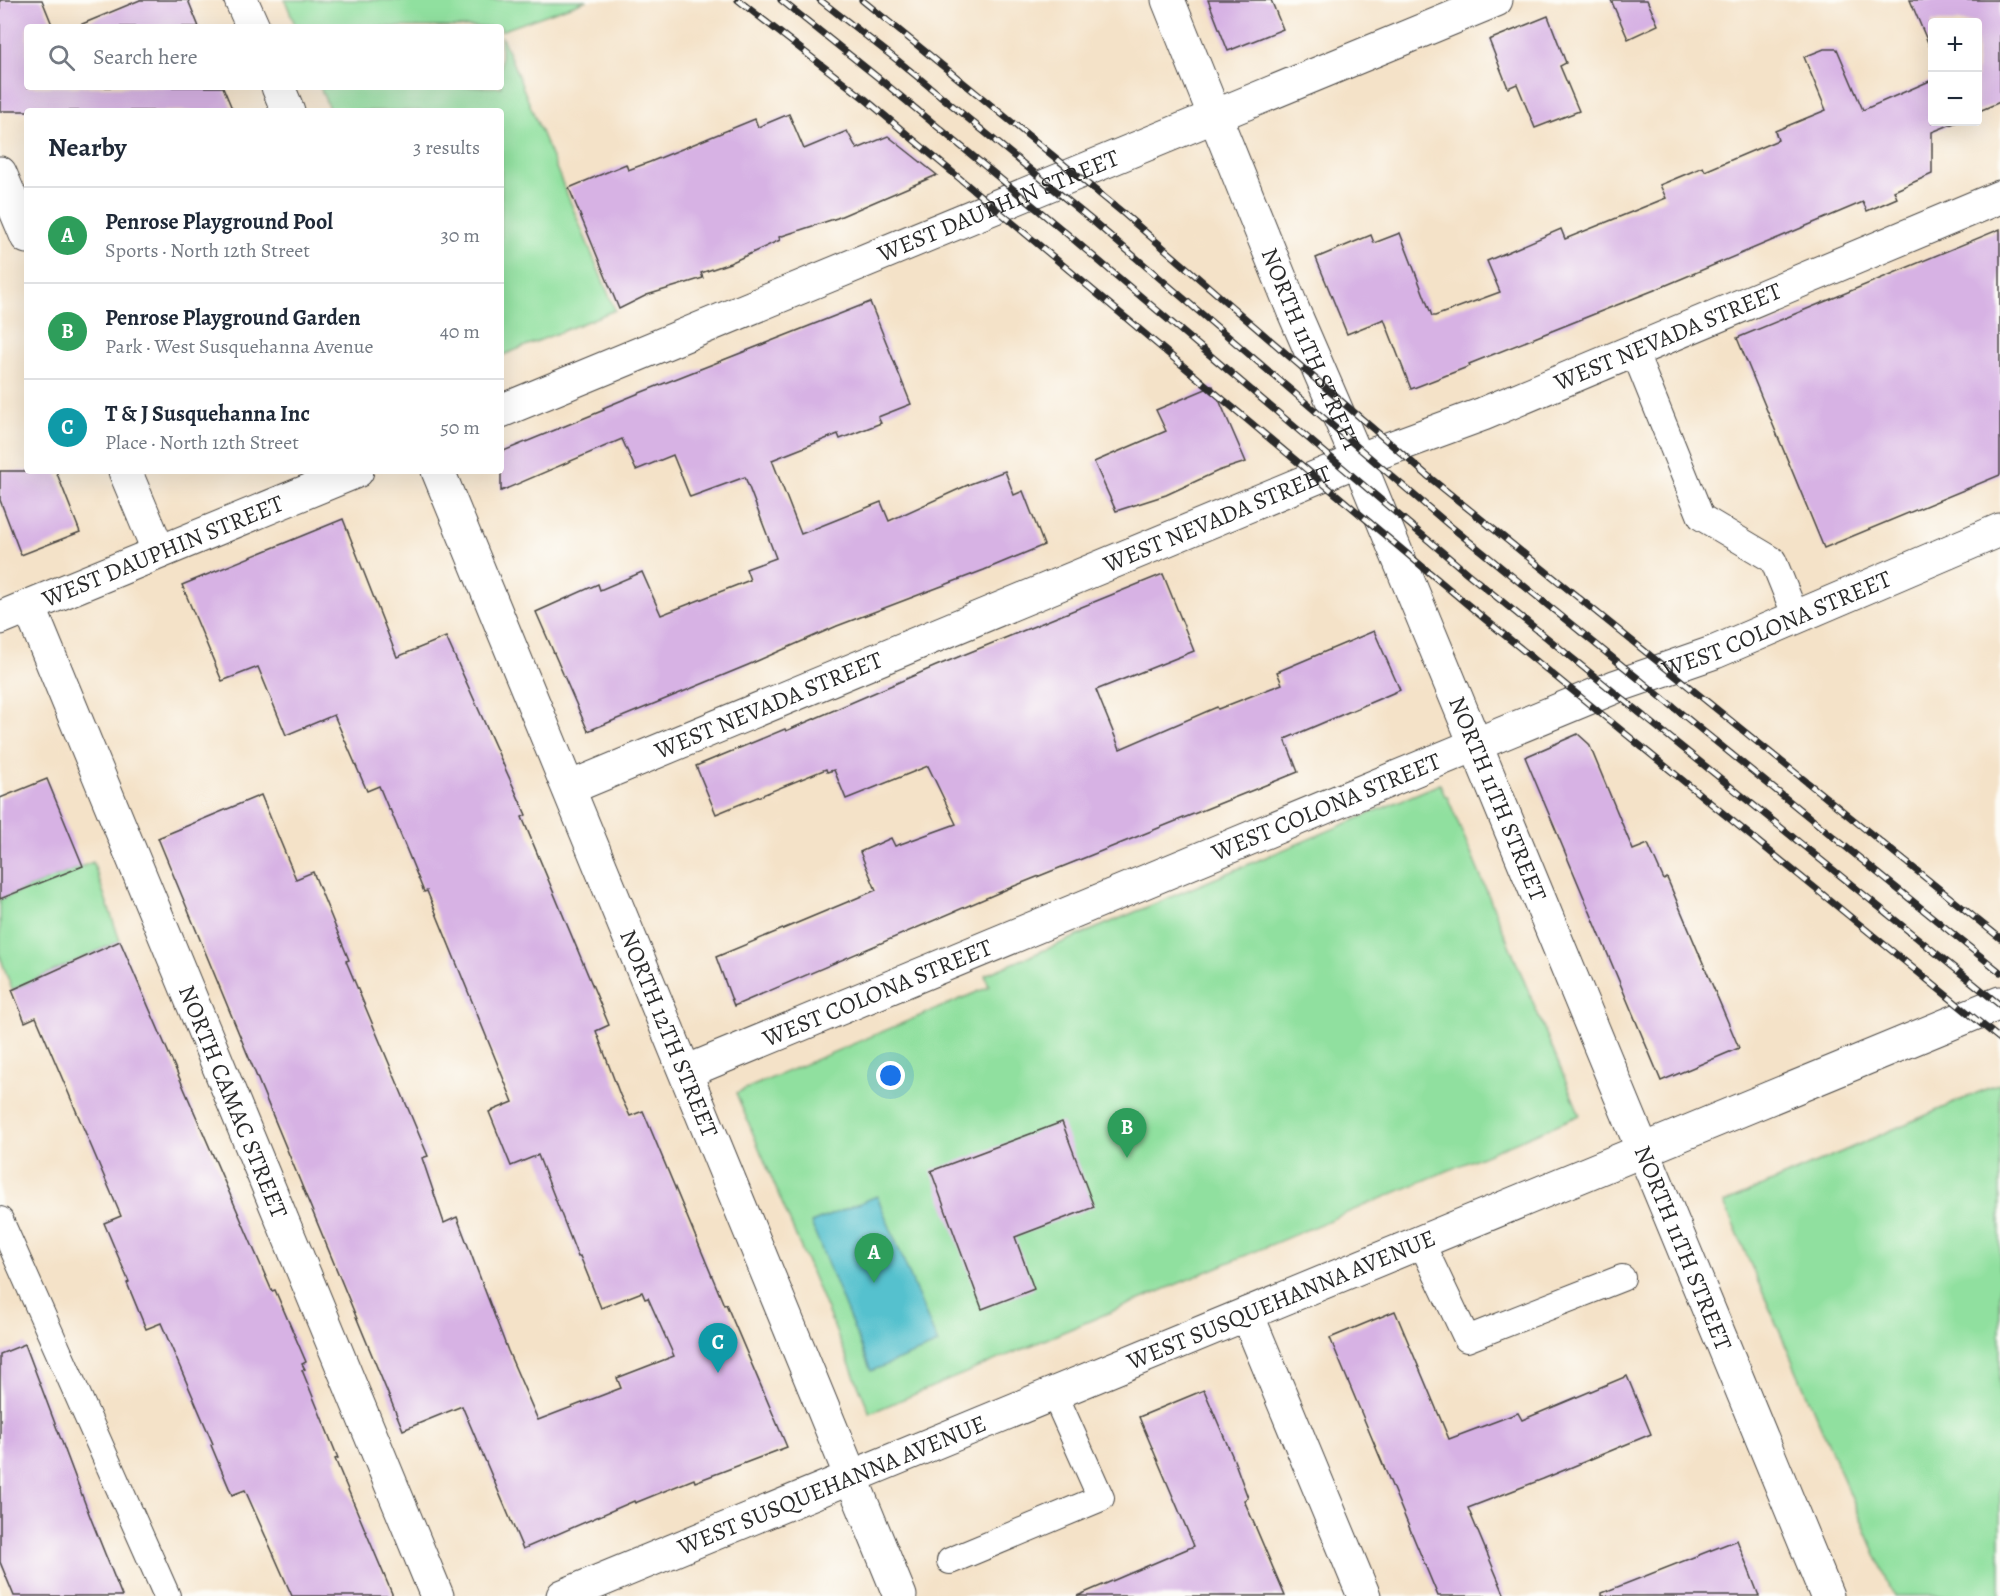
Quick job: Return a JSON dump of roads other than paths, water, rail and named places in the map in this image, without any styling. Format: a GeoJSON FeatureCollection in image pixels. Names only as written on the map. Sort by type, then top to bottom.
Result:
{"type":"FeatureCollection","features":[{"type":"Feature","properties":{"kind":"street"},"geometry":{"type":"LineString","coordinates":[[241,0],[252,24]]}},
{"type":"Feature","properties":{"kind":"street","name":"NORTH 11TH STREET"},"geometry":{"type":"LineString","coordinates":[[1168,0],[1293,310],[1358,460],[1827,1596]]}},
{"type":"Feature","properties":{"kind":"street","name":"WEST DAUPHIN STREET"},"geometry":{"type":"LineString","coordinates":[[504,410],[1496,0]]}},
{"type":"Feature","properties":{"kind":"street"},"geometry":{"type":"LineString","coordinates":[[279,90],[287,108]]}},
{"type":"Feature","properties":{"kind":"street"},"geometry":{"type":"LineString","coordinates":[[0,173],[24,230]]}},
{"type":"Feature","properties":{"kind":"street","name":"WEST NEVADA STREET"},"geometry":{"type":"LineString","coordinates":[[569,788],[1358,460],[1483,414],[2000,197]]}},
{"type":"Feature","properties":{"kind":"street"},"geometry":{"type":"LineString","coordinates":[[126,474],[159,552]]}},
{"type":"Feature","properties":{"kind":"street","name":"WEST DAUPHIN STREET"},"geometry":{"type":"LineString","coordinates":[[15,612],[350,474]]}},
{"type":"Feature","properties":{"kind":"street","name":"NORTH 12TH STREET"},"geometry":{"type":"LineString","coordinates":[[439,474],[900,1596]]}},
{"type":"Feature","properties":{"kind":"street","name":"WEST COLONA STREET"},"geometry":{"type":"LineString","coordinates":[[686,1072],[1617,686],[1715,652],[2000,530]]}},
{"type":"Feature","properties":{"kind":"street","name":"NORTH CAMAC STREET"},"geometry":{"type":"LineString","coordinates":[[15,612],[437,1596]]}},
{"type":"Feature","properties":{"kind":"street","name":"WEST SUSQUEHANNA AVENUE"},"geometry":{"type":"LineString","coordinates":[[563,1596],[2000,1004]]}},
{"type":"Feature","properties":{"kind":"street"},"geometry":{"type":"LineString","coordinates":[[1247,1314],[1364,1596]]}},
{"type":"Feature","properties":{"kind":"lane"},"geometry":{"type":"LineString","coordinates":[[1634,351],[1701,517],[1773,560],[1796,617]]}},
{"type":"Feature","properties":{"kind":"lane"},"geometry":{"type":"LineString","coordinates":[[0,1220],[167,1596]]}},
{"type":"Feature","properties":{"kind":"lane"},"geometry":{"type":"LineString","coordinates":[[1421,1242],[1467,1339],[1622,1278]]}},
{"type":"Feature","properties":{"kind":"lane"},"geometry":{"type":"LineString","coordinates":[[950,1561],[1101,1498],[1054,1393]]}},
{"type":"Feature","properties":{"kind":"water"},"geometry":{"type":"Polygon","coordinates":[[[877,1196],[938,1344],[871,1371],[811,1223],[877,1196]]]}},
{"type":"Feature","properties":{"kind":"railway"},"geometry":{"type":"LineString","coordinates":[[738,0],[865,99],[1486,620],[2000,1039]]}},
{"type":"Feature","properties":{"kind":"railway"},"geometry":{"type":"LineString","coordinates":[[781,0],[1066,233],[1467,573],[2000,1005]]}},
{"type":"Feature","properties":{"kind":"railway"},"geometry":{"type":"LineString","coordinates":[[820,0],[897,60],[1094,222],[1449,525],[2000,972]]}},
{"type":"Feature","properties":{"kind":"railway"},"geometry":{"type":"LineString","coordinates":[[862,0],[1122,212],[1429,477],[2000,938]]}},
{"type":"Feature","properties":{"kind":"place","name":"Penrose Playground Garden"},"geometry":{"type":"Point","coordinates":[1127,1158]}},
{"type":"Feature","properties":{"kind":"place","name":"Penrose Playground Pool"},"geometry":{"type":"Point","coordinates":[874,1283]}},
{"type":"Feature","properties":{"kind":"place","name":"T & J Susquehanna Inc"},"geometry":{"type":"Point","coordinates":[718,1373]}}]}
